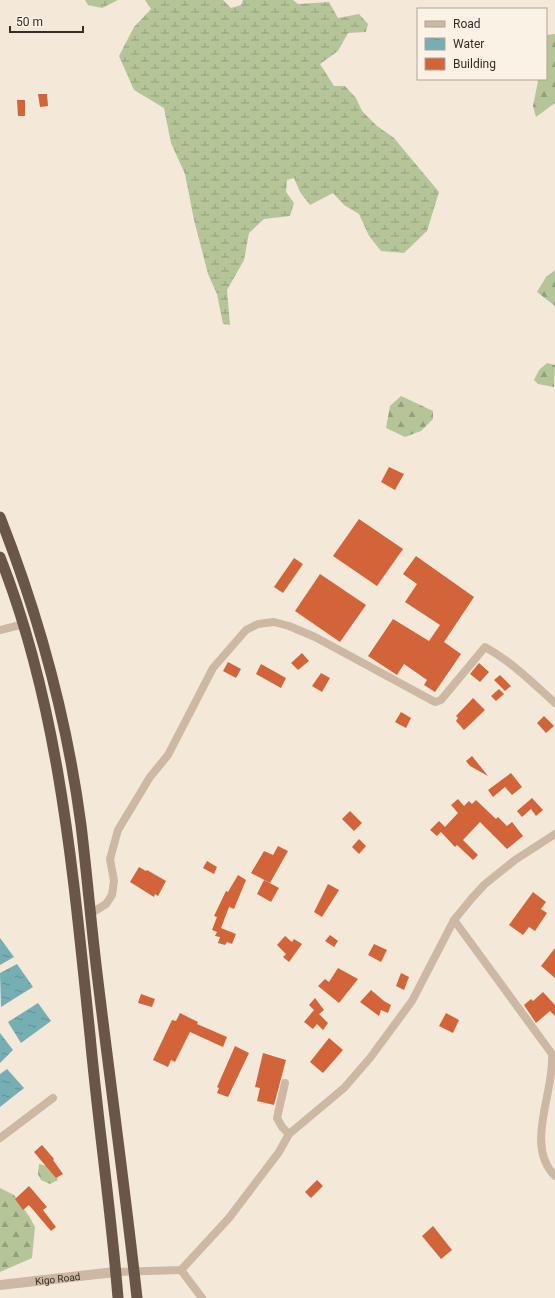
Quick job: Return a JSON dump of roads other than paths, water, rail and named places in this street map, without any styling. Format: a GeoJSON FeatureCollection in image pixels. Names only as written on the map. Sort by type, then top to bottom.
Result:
{"type":"FeatureCollection","features":[{"type":"Feature","properties":{"kind":"highway"},"geometry":{"type":"LineString","coordinates":[[0,517],[41,633],[57,691],[81,825],[90,914],[137,1298]]}},
{"type":"Feature","properties":{"kind":"highway"},"geometry":{"type":"LineString","coordinates":[[0,557],[30,643],[49,726],[64,808],[77,912],[118,1298]]}},
{"type":"Feature","properties":{"kind":"street"},"geometry":{"type":"LineString","coordinates":[[90,914],[106,904],[112,895],[114,881],[110,859],[118,830],[150,777],[168,755],[213,668],[246,630],[258,624],[274,622],[289,626],[315,638],[435,702],[441,700],[485,647],[498,654],[555,703]]}},
{"type":"Feature","properties":{"kind":"street"},"geometry":{"type":"LineString","coordinates":[[0,630],[24,624]]}},
{"type":"Feature","properties":{"kind":"street"},"geometry":{"type":"LineString","coordinates":[[116,1272],[181,1270],[229,1218],[279,1152],[289,1134],[344,1088],[385,1040],[412,1002],[454,920],[485,884],[515,860],[555,834]]}},
{"type":"Feature","properties":{"kind":"street"},"geometry":{"type":"LineString","coordinates":[[454,920],[550,1050],[554,1060],[554,1068],[541,1144],[551,1172],[555,1176]]}},
{"type":"Feature","properties":{"kind":"street"},"geometry":{"type":"LineString","coordinates":[[285,1083],[277,1118],[282,1127],[289,1134]]}},
{"type":"Feature","properties":{"kind":"street"},"geometry":{"type":"LineString","coordinates":[[0,1138],[53,1098]]}},
{"type":"Feature","properties":{"kind":"street"},"geometry":{"type":"LineString","coordinates":[[181,1270],[202,1298]]}},
{"type":"Feature","properties":{"kind":"street","name":"Kigo Road"},"geometry":{"type":"LineString","coordinates":[[0,1285],[116,1272]]}},
{"type":"Feature","properties":{"kind":"water"},"geometry":{"type":"Polygon","coordinates":[[[0,938],[14,957],[0,965],[0,938]]]}},
{"type":"Feature","properties":{"kind":"water"},"geometry":{"type":"Polygon","coordinates":[[[17,964],[33,987],[1,1007],[0,973],[17,964]]]}},
{"type":"Feature","properties":{"kind":"water"},"geometry":{"type":"Polygon","coordinates":[[[38,1003],[51,1021],[21,1043],[8,1022],[38,1003]]]}},
{"type":"Feature","properties":{"kind":"water"},"geometry":{"type":"Polygon","coordinates":[[[0,1033],[13,1050],[0,1063],[0,1033]]]}},
{"type":"Feature","properties":{"kind":"water"},"geometry":{"type":"Polygon","coordinates":[[[7,1069],[24,1088],[0,1107],[0,1074],[7,1069]]]}}]}
